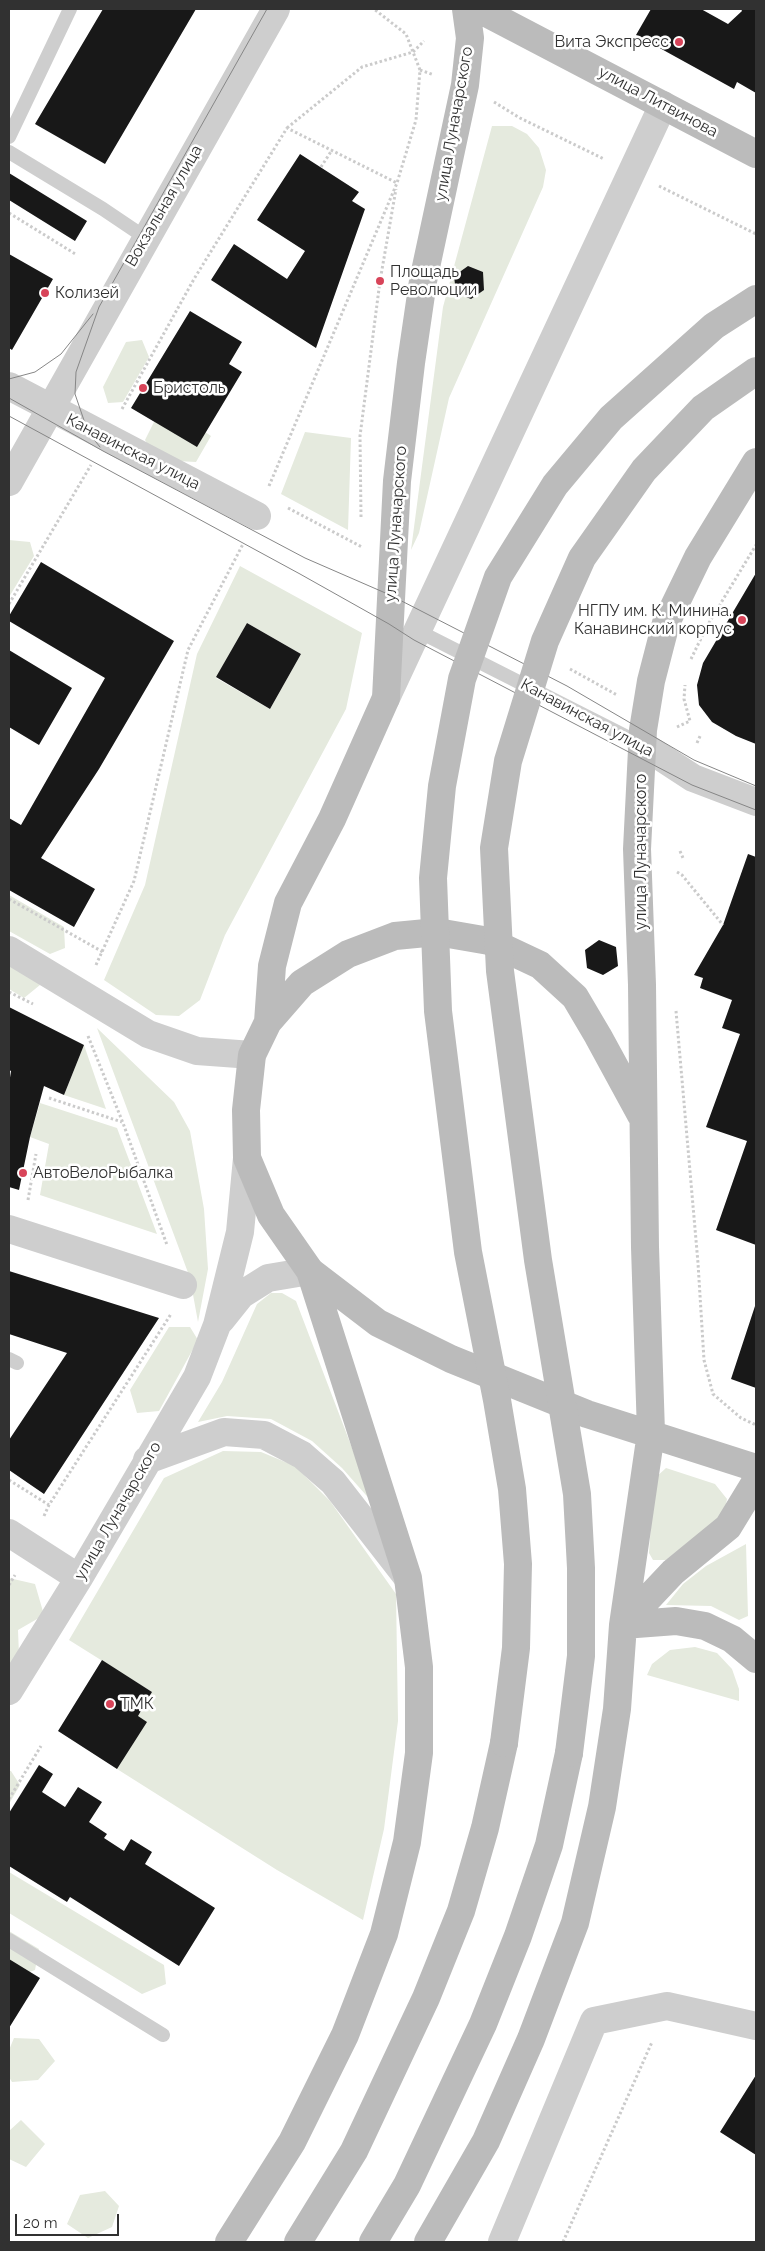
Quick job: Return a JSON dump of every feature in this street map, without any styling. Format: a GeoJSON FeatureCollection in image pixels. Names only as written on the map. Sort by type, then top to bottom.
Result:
{"type":"FeatureCollection","features":[{"type":"Feature","properties":{"kind":"main road","name":"улица Луначарского"},"geometry":{"type":"LineString","coordinates":[[268,1022],[272,966],[288,903],[332,819],[386,698],[397,481],[423,281],[465,85],[470,38],[466,9]]}},
{"type":"Feature","properties":{"kind":"main road","name":"улица Литвинова"},"geometry":{"type":"LineString","coordinates":[[479,9],[756,154]]}},
{"type":"Feature","properties":{"kind":"main road"},"geometry":{"type":"LineString","coordinates":[[298,2242],[354,2151],[426,1998],[461,1911],[485,1828],[504,1743],[516,1648],[518,1564],[512,1489],[468,1252],[438,1011],[433,878],[442,786],[462,679],[498,577],[554,485],[612,418],[714,326],[756,299]]}},
{"type":"Feature","properties":{"kind":"main road"},"geometry":{"type":"LineString","coordinates":[[373,2242],[407,2185],[483,2024],[518,1936],[549,1845],[569,1753],[581,1656],[581,1568],[577,1494],[538,1260],[500,971],[494,848],[511,752],[546,641],[582,558],[650,464],[703,408],[756,371]]}},
{"type":"Feature","properties":{"kind":"main road","name":"улица Луначарского"},"geometry":{"type":"LineString","coordinates":[[428,2242],[486,2141],[531,2039],[575,1923],[602,1807],[617,1709],[623,1625],[651,1433],[642,1119],[642,985],[638,849],[641,744],[651,681],[666,623],[698,556],[756,462]]}},
{"type":"Feature","properties":{"kind":"main road"},"geometry":{"type":"LineString","coordinates":[[229,2242],[296,2133],[345,2035],[384,1934],[407,1842],[419,1753],[419,1667],[408,1578],[310,1271],[271,1215],[247,1158],[246,1110],[252,1055],[268,1022],[302,983],[348,954],[395,936],[437,932],[489,941],[540,965],[574,997],[598,1036],[642,1119]]}},
{"type":"Feature","properties":{"kind":"main road"},"geometry":{"type":"LineString","coordinates":[[310,1271],[378,1323],[451,1359],[587,1414],[756,1468]]}},
{"type":"Feature","properties":{"kind":"main road"},"geometry":{"type":"LineString","coordinates":[[623,1625],[673,1572],[728,1527],[756,1481]]}},
{"type":"Feature","properties":{"kind":"main road"},"geometry":{"type":"LineString","coordinates":[[623,1625],[676,1621],[705,1626],[732,1639],[756,1659]]}},
{"type":"Feature","properties":{"kind":"street","name":"Вокзальная улица"},"geometry":{"type":"LineString","coordinates":[[9,482],[49,408],[276,9]]}},
{"type":"Feature","properties":{"kind":"street"},"geometry":{"type":"LineString","coordinates":[[386,698],[663,105]]}},
{"type":"Feature","properties":{"kind":"street","name":"Канавинская улица"},"geometry":{"type":"LineString","coordinates":[[9,386],[257,516]]}},
{"type":"Feature","properties":{"kind":"street","name":"Канавинская улица"},"geometry":{"type":"LineString","coordinates":[[641,744],[693,778],[756,802]]}},
{"type":"Feature","properties":{"kind":"street"},"geometry":{"type":"LineString","coordinates":[[9,950],[148,1034],[197,1052],[252,1055]]}},
{"type":"Feature","properties":{"kind":"street","name":"улица Луначарского"},"geometry":{"type":"LineString","coordinates":[[9,1692],[79,1578],[196,1377],[217,1325],[240,1232],[247,1158]]}},
{"type":"Feature","properties":{"kind":"street"},"geometry":{"type":"LineString","coordinates":[[9,1229],[183,1285]]}},
{"type":"Feature","properties":{"kind":"street","name":"улица Луначарского"},"geometry":{"type":"LineString","coordinates":[[217,1325],[241,1294],[268,1278],[310,1271]]}},
{"type":"Feature","properties":{"kind":"street"},"geometry":{"type":"LineString","coordinates":[[147,1460],[224,1432],[264,1435],[302,1455],[333,1482],[408,1578]]}},
{"type":"Feature","properties":{"kind":"street"},"geometry":{"type":"LineString","coordinates":[[9,1533],[79,1578]]}},
{"type":"Feature","properties":{"kind":"street"},"geometry":{"type":"LineString","coordinates":[[502,2242],[594,2021],[667,2006],[756,2026]]}},
{"type":"Feature","properties":{"kind":"lane"},"geometry":{"type":"LineString","coordinates":[[9,137],[70,9]]}},
{"type":"Feature","properties":{"kind":"lane"},"geometry":{"type":"LineString","coordinates":[[9,152],[146,238]]}},
{"type":"Feature","properties":{"kind":"lane","name":"Канавинская улица"},"geometry":{"type":"LineString","coordinates":[[418,631],[641,744]]}},
{"type":"Feature","properties":{"kind":"lane"},"geometry":{"type":"LineString","coordinates":[[9,1940],[163,2035]]}},
{"type":"Feature","properties":{"kind":"path"},"geometry":{"type":"LineString","coordinates":[[93,973],[134,881],[188,650],[257,516],[397,183],[416,120],[420,70],[406,34],[374,9]]}},
{"type":"Feature","properties":{"kind":"path"},"geometry":{"type":"LineString","coordinates":[[9,604],[106,438],[194,279],[287,128],[362,67],[413,52],[424,42]]}},
{"type":"Feature","properties":{"kind":"path"},"geometry":{"type":"LineString","coordinates":[[420,70],[465,85],[520,118],[756,234]]}},
{"type":"Feature","properties":{"kind":"path"},"geometry":{"type":"LineString","coordinates":[[287,128],[397,183]]}},
{"type":"Feature","properties":{"kind":"path"},"geometry":{"type":"LineString","coordinates":[[321,167],[332,150]]}},
{"type":"Feature","properties":{"kind":"path"},"geometry":{"type":"LineString","coordinates":[[361,526],[360,436],[380,281],[397,183]]}},
{"type":"Feature","properties":{"kind":"path"},"geometry":{"type":"LineString","coordinates":[[9,213],[77,256]]}},
{"type":"Feature","properties":{"kind":"path"},"geometry":{"type":"LineString","coordinates":[[691,660],[707,626],[756,545]]}},
{"type":"Feature","properties":{"kind":"path"},"geometry":{"type":"LineString","coordinates":[[674,728],[690,721],[684,699],[686,676]]}},
{"type":"Feature","properties":{"kind":"path"},"geometry":{"type":"LineString","coordinates":[[680,851],[683,858]]}},
{"type":"Feature","properties":{"kind":"path"},"geometry":{"type":"LineString","coordinates":[[677,872],[682,875],[723,925]]}},
{"type":"Feature","properties":{"kind":"path"},"geometry":{"type":"LineString","coordinates":[[9,899],[103,952]]}},
{"type":"Feature","properties":{"kind":"path"},"geometry":{"type":"LineString","coordinates":[[676,1007],[698,1263],[704,1360],[712,1394],[741,1418],[756,1425]]}},
{"type":"Feature","properties":{"kind":"path"},"geometry":{"type":"LineString","coordinates":[[49,1098],[123,1123]]}},
{"type":"Feature","properties":{"kind":"path"},"geometry":{"type":"LineString","coordinates":[[28,1200],[36,1154]]}},
{"type":"Feature","properties":{"kind":"path"},"geometry":{"type":"LineString","coordinates":[[9,1480],[49,1505]]}},
{"type":"Feature","properties":{"kind":"path"},"geometry":{"type":"LineString","coordinates":[[9,1585],[15,1574]]}},
{"type":"Feature","properties":{"kind":"path"},"geometry":{"type":"LineString","coordinates":[[9,1798],[41,1746]]}},
{"type":"Feature","properties":{"kind":"path"},"geometry":{"type":"LineString","coordinates":[[562,2242],[667,2006]]}},
{"type":"Feature","properties":{"kind":"shaded area"},"geometry":{"type":"Polygon","coordinates":[[[492,126],[512,126],[527,134],[539,148],[546,170],[543,187],[449,398],[419,533],[411,550],[443,307],[492,126]]]}},
{"type":"Feature","properties":{"kind":"shaded area"},"geometry":{"type":"Polygon","coordinates":[[[142,340],[149,357],[123,402],[108,403],[103,387],[126,342],[142,340]]]}},
{"type":"Feature","properties":{"kind":"shaded area"},"geometry":{"type":"Polygon","coordinates":[[[156,418],[186,419],[211,436],[196,462],[158,460],[145,440],[156,418]]]}},
{"type":"Feature","properties":{"kind":"shaded area"},"geometry":{"type":"Polygon","coordinates":[[[305,432],[351,438],[348,530],[281,494],[305,432]]]}},
{"type":"Feature","properties":{"kind":"shaded area"},"geometry":{"type":"Polygon","coordinates":[[[9,540],[30,542],[34,556],[9,597],[9,540]]]}},
{"type":"Feature","properties":{"kind":"shaded area"},"geometry":{"type":"Polygon","coordinates":[[[240,566],[362,633],[346,709],[225,935],[200,1000],[179,1016],[156,1015],[104,980],[145,885],[197,654],[240,566]],[[247,623],[216,678],[270,709],[301,654],[247,623]]]}},
{"type":"Feature","properties":{"kind":"shaded area"},"geometry":{"type":"Polygon","coordinates":[[[9,895],[64,927],[65,948],[50,954],[9,931],[9,895]]]}},
{"type":"Feature","properties":{"kind":"shaded area"},"geometry":{"type":"Polygon","coordinates":[[[9,960],[33,974],[40,985],[24,998],[9,989],[9,960]]]}},
{"type":"Feature","properties":{"kind":"shaded area"},"geometry":{"type":"Polygon","coordinates":[[[97,1028],[174,1102],[190,1131],[204,1209],[208,1269],[198,1322],[190,1278],[97,1028]]]}},
{"type":"Feature","properties":{"kind":"shaded area"},"geometry":{"type":"Polygon","coordinates":[[[84,1045],[106,1109],[64,1095],[84,1045]]]}},
{"type":"Feature","properties":{"kind":"shaded area"},"geometry":{"type":"Polygon","coordinates":[[[40,1103],[117,1128],[157,1234],[40,1195],[49,1144],[30,1137],[40,1103]]]}},
{"type":"Feature","properties":{"kind":"shaded area"},"geometry":{"type":"Polygon","coordinates":[[[271,1293],[282,1293],[296,1301],[373,1503],[342,1468],[312,1441],[271,1419],[227,1416],[198,1422],[222,1382],[257,1304],[271,1293]]]}},
{"type":"Feature","properties":{"kind":"shaded area"},"geometry":{"type":"Polygon","coordinates":[[[169,1327],[190,1327],[198,1340],[159,1411],[137,1413],[130,1390],[169,1327]]]}},
{"type":"Feature","properties":{"kind":"shaded area"},"geometry":{"type":"Polygon","coordinates":[[[223,1451],[261,1452],[295,1466],[330,1501],[396,1594],[398,1721],[384,1829],[363,1920],[277,1870],[117,1769],[138,1716],[152,1692],[69,1640],[164,1478],[223,1451]]]}},
{"type":"Feature","properties":{"kind":"shaded area"},"geometry":{"type":"Polygon","coordinates":[[[666,1468],[715,1484],[727,1499],[724,1514],[666,1560],[653,1560],[649,1553],[654,1479],[666,1468]]]}},
{"type":"Feature","properties":{"kind":"shaded area"},"geometry":{"type":"Polygon","coordinates":[[[746,1544],[748,1616],[739,1620],[711,1606],[666,1605],[683,1584],[706,1566],[746,1544]]]}},
{"type":"Feature","properties":{"kind":"shaded area"},"geometry":{"type":"Polygon","coordinates":[[[9,1578],[35,1584],[44,1615],[18,1630],[19,1655],[9,1674],[9,1578]]]}},
{"type":"Feature","properties":{"kind":"shaded area"},"geometry":{"type":"Polygon","coordinates":[[[695,1647],[717,1653],[732,1669],[739,1689],[739,1701],[647,1675],[652,1664],[670,1650],[695,1647]]]}},
{"type":"Feature","properties":{"kind":"shaded area"},"geometry":{"type":"Polygon","coordinates":[[[9,1771],[11,1771],[20,1785],[9,1804],[9,1771]]]}},
{"type":"Feature","properties":{"kind":"shaded area"},"geometry":{"type":"Polygon","coordinates":[[[9,1872],[164,1965],[166,1984],[142,1994],[9,1913],[9,1872]]]}},
{"type":"Feature","properties":{"kind":"shaded area"},"geometry":{"type":"Polygon","coordinates":[[[9,1931],[39,1949],[35,1970],[13,1978],[9,1976],[9,1931]]]}},
{"type":"Feature","properties":{"kind":"shaded area"},"geometry":{"type":"Polygon","coordinates":[[[14,2038],[39,2039],[55,2061],[38,2080],[12,2082],[9,2077],[9,2050],[14,2038]]]}},
{"type":"Feature","properties":{"kind":"shaded area"},"geometry":{"type":"Polygon","coordinates":[[[21,2120],[45,2144],[26,2167],[9,2159],[9,2131],[21,2120]]]}},
{"type":"Feature","properties":{"kind":"shaded area"},"geometry":{"type":"Polygon","coordinates":[[[105,2191],[119,2206],[112,2227],[88,2238],[67,2224],[80,2195],[105,2191]]]}},
{"type":"Feature","properties":{"kind":"building"},"geometry":{"type":"Polygon","coordinates":[[[103,9],[196,9],[105,164],[35,124],[103,9]]]}},
{"type":"Feature","properties":{"kind":"building"},"geometry":{"type":"Polygon","coordinates":[[[651,9],[701,9],[728,24],[742,11],[741,9],[756,9],[756,93],[737,82],[734,89],[636,35],[651,9]]]}},
{"type":"Feature","properties":{"kind":"building"},"geometry":{"type":"Polygon","coordinates":[[[300,154],[359,192],[352,201],[365,209],[316,348],[211,280],[234,244],[287,279],[305,251],[257,220],[300,154]]]}},
{"type":"Feature","properties":{"kind":"building"},"geometry":{"type":"Polygon","coordinates":[[[9,173],[87,221],[75,241],[9,200],[9,173]]]}},
{"type":"Feature","properties":{"kind":"building"},"geometry":{"type":"Polygon","coordinates":[[[9,254],[53,279],[12,350],[9,348],[9,254]]]}},
{"type":"Feature","properties":{"kind":"building"},"geometry":{"type":"Polygon","coordinates":[[[468,266],[483,272],[484,290],[471,299],[456,293],[454,276],[468,266]]]}},
{"type":"Feature","properties":{"kind":"building"},"geometry":{"type":"Polygon","coordinates":[[[190,311],[242,342],[229,364],[242,372],[197,447],[131,408],[190,311]]]}},
{"type":"Feature","properties":{"kind":"building"},"geometry":{"type":"Polygon","coordinates":[[[41,562],[174,641],[99,769],[41,858],[95,889],[74,927],[9,890],[9,818],[21,825],[105,678],[9,621],[9,616],[41,562]]]}},
{"type":"Feature","properties":{"kind":"building","name":"НГПУ им. К. Минина. Канавинский корпус"},"geometry":{"type":"Polygon","coordinates":[[[756,573],[756,744],[736,736],[712,722],[699,705],[697,685],[703,663],[756,573]]]}},
{"type":"Feature","properties":{"kind":"building"},"geometry":{"type":"Polygon","coordinates":[[[247,623],[301,654],[270,709],[216,677],[247,623]]]}},
{"type":"Feature","properties":{"kind":"building"},"geometry":{"type":"Polygon","coordinates":[[[9,650],[72,688],[39,745],[9,727],[9,650]]]}},
{"type":"Feature","properties":{"kind":"building"},"geometry":{"type":"Polygon","coordinates":[[[748,854],[756,857],[756,1245],[716,1230],[747,1141],[706,1127],[740,1034],[722,1028],[732,1000],[700,988],[703,978],[694,975],[723,925],[748,854]]]}},
{"type":"Feature","properties":{"kind":"building"},"geometry":{"type":"Polygon","coordinates":[[[599,940],[616,947],[618,966],[603,975],[587,968],[585,950],[599,940]]]}},
{"type":"Feature","properties":{"kind":"building"},"geometry":{"type":"Polygon","coordinates":[[[9,1007],[84,1045],[64,1095],[44,1086],[30,1137],[19,1190],[9,1187],[9,1084],[11,1071],[9,1070],[9,1007]]]}},
{"type":"Feature","properties":{"kind":"building"},"geometry":{"type":"Polygon","coordinates":[[[9,1271],[159,1318],[44,1494],[9,1470],[9,1440],[67,1353],[9,1334],[9,1271]]]}},
{"type":"Feature","properties":{"kind":"building"},"geometry":{"type":"Polygon","coordinates":[[[756,1303],[756,1388],[731,1379],[756,1303]]]}},
{"type":"Feature","properties":{"kind":"building","name":"ТМК"},"geometry":{"type":"Polygon","coordinates":[[[102,1660],[152,1692],[138,1716],[147,1722],[117,1769],[58,1731],[102,1660]]]}},
{"type":"Feature","properties":{"kind":"building"},"geometry":{"type":"Polygon","coordinates":[[[39,1765],[53,1774],[42,1792],[65,1807],[78,1787],[102,1802],[89,1822],[107,1834],[104,1838],[124,1851],[131,1839],[152,1852],[145,1864],[215,1908],[179,1966],[70,1897],[67,1902],[9,1866],[9,1813],[39,1765]]]}},
{"type":"Feature","properties":{"kind":"building"},"geometry":{"type":"Polygon","coordinates":[[[9,1959],[40,1978],[9,2028],[9,1959]]]}},
{"type":"Feature","properties":{"kind":"building"},"geometry":{"type":"Polygon","coordinates":[[[756,2075],[756,2155],[720,2132],[756,2075]]]}},
{"type":"Feature","properties":{"kind":"tram line"},"geometry":{"type":"LineString","coordinates":[[100,447],[88,432],[75,394],[76,372],[99,307],[267,9]]}},
{"type":"Feature","properties":{"kind":"tram line"},"geometry":{"type":"LineString","coordinates":[[9,379],[35,372],[61,354],[93,314]]}},
{"type":"Feature","properties":{"kind":"tram line"},"geometry":{"type":"LineString","coordinates":[[9,398],[103,451],[305,558],[390,595],[567,686],[694,760],[756,786]]}},
{"type":"Feature","properties":{"kind":"tram line"},"geometry":{"type":"LineString","coordinates":[[9,416],[300,574],[414,640],[692,785],[756,810]]}},
{"type":"Feature","properties":{"kind":"place","name":"Вита Экспресс"},"geometry":{"type":"Point","coordinates":[679,42]}},
{"type":"Feature","properties":{"kind":"place","name":"Площадь Революции"},"geometry":{"type":"Point","coordinates":[380,281]}},
{"type":"Feature","properties":{"kind":"place","name":"Колизей"},"geometry":{"type":"Point","coordinates":[45,293]}},
{"type":"Feature","properties":{"kind":"place","name":"Бристоль"},"geometry":{"type":"Point","coordinates":[143,388]}},
{"type":"Feature","properties":{"kind":"place","name":"НГПУ им. К. Минина. Канавинский корпус"},"geometry":{"type":"Point","coordinates":[742,620]}},
{"type":"Feature","properties":{"kind":"place","name":"АвтоВелоРыбалка"},"geometry":{"type":"Point","coordinates":[23,1173]}},
{"type":"Feature","properties":{"kind":"place","name":"ТМК"},"geometry":{"type":"Point","coordinates":[110,1704]}}]}
